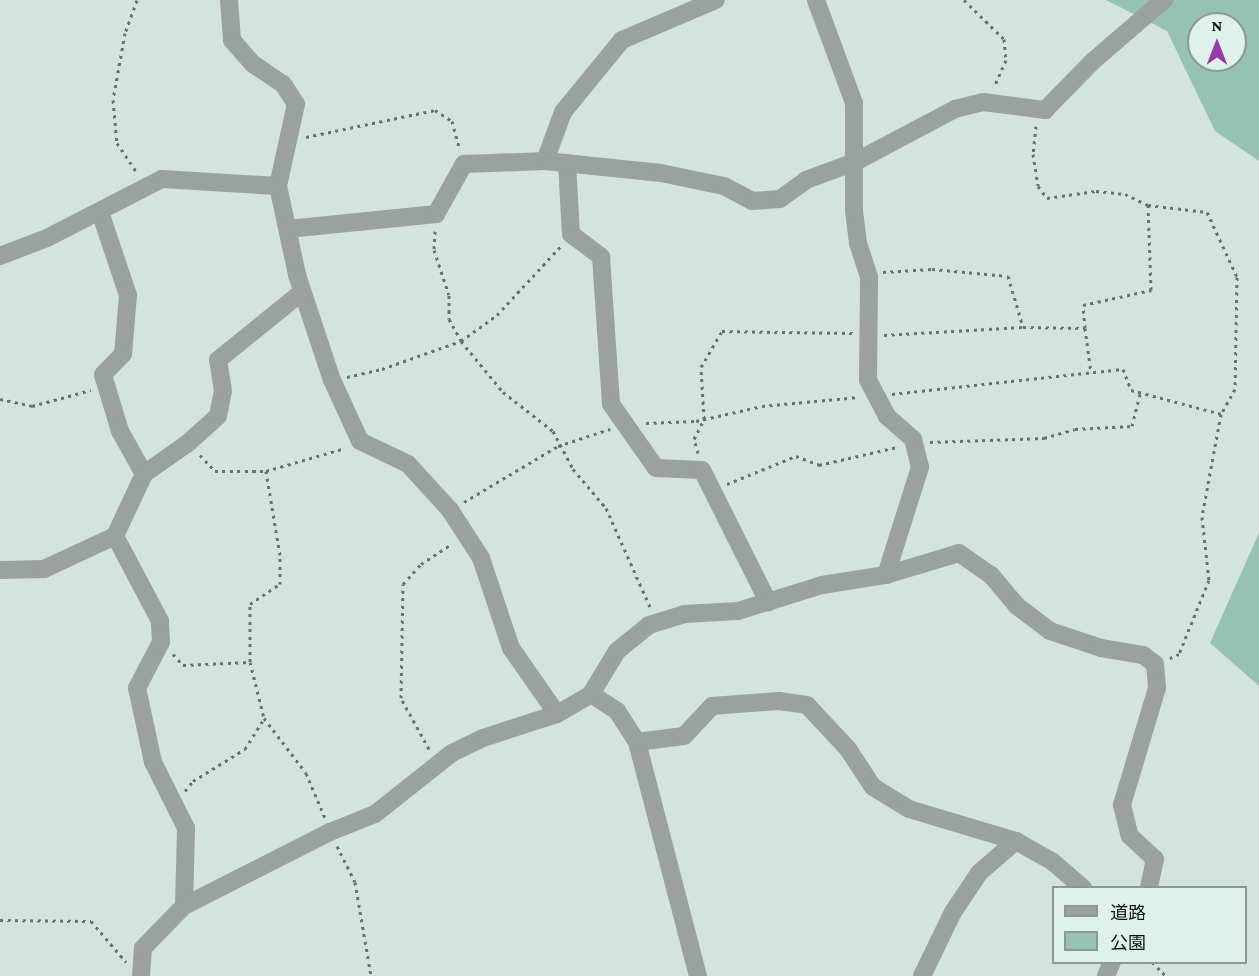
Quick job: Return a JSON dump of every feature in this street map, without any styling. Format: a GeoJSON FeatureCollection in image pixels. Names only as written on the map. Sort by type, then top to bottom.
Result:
{"type":"FeatureCollection","features":[{"type":"Feature","properties":{"kind":"street"},"geometry":{"type":"LineString","coordinates":[[229,0],[232,40],[253,64],[282,84],[296,104],[286,141],[278,186],[302,292],[332,380],[360,441],[408,464],[466,534],[481,558],[511,648],[557,714]]}},
{"type":"Feature","properties":{"kind":"street"},"geometry":{"type":"LineString","coordinates":[[545,161],[562,112],[622,40],[694,4],[716,0]]}},
{"type":"Feature","properties":{"kind":"street"},"geometry":{"type":"LineString","coordinates":[[816,0],[854,103],[854,211],[868,274],[866,333],[868,380],[887,416],[914,442],[920,467],[886,574]]}},
{"type":"Feature","properties":{"kind":"street"},"geometry":{"type":"LineString","coordinates":[[288,229],[436,214],[464,164],[545,161],[661,173],[724,186],[753,201],[780,199],[806,180],[855,162],[955,109],[987,103],[1045,110],[1093,61],[1164,0]]}},
{"type":"Feature","properties":{"kind":"street"},"geometry":{"type":"LineString","coordinates":[[567,163],[571,234],[601,257],[611,404],[656,468],[702,470],[768,602]]}},
{"type":"Feature","properties":{"kind":"street"},"geometry":{"type":"LineString","coordinates":[[0,256],[100,212],[162,179],[278,186]]}},
{"type":"Feature","properties":{"kind":"street"},"geometry":{"type":"LineString","coordinates":[[100,212],[128,295],[123,354],[103,375],[120,431],[144,474]]}},
{"type":"Feature","properties":{"kind":"street"},"geometry":{"type":"LineString","coordinates":[[0,570],[44,569],[115,536],[144,474],[188,443],[218,416],[223,391],[219,360],[302,292]]}},
{"type":"Feature","properties":{"kind":"street"},"geometry":{"type":"LineString","coordinates":[[115,536],[160,621],[161,642],[136,688],[153,762],[176,802],[186,828],[184,906]]}},
{"type":"Feature","properties":{"kind":"street"},"geometry":{"type":"LineString","coordinates":[[136,972],[143,948],[184,906],[330,832],[375,814],[437,764],[483,738],[557,714],[591,694],[617,651],[657,623],[684,614],[738,611],[822,585],[886,574],[958,553],[991,575],[1017,606],[1050,631],[1101,648],[1143,655],[1155,664],[1157,688],[1122,805],[1130,836],[1155,859],[1149,886]]}},
{"type":"Feature","properties":{"kind":"street"},"geometry":{"type":"LineString","coordinates":[[591,694],[617,711],[637,742],[698,976]]}},
{"type":"Feature","properties":{"kind":"street"},"geometry":{"type":"LineString","coordinates":[[637,742],[684,736],[712,706],[779,700],[807,705],[848,749],[873,787],[909,808],[1016,841],[1053,862],[1081,886]]}},
{"type":"Feature","properties":{"kind":"street"},"geometry":{"type":"LineString","coordinates":[[922,976],[953,912],[979,873],[1016,841]]}},
{"type":"Feature","properties":{"kind":"path"},"geometry":{"type":"LineString","coordinates":[[137,0],[125,33],[112,100],[117,143],[146,186]]}},
{"type":"Feature","properties":{"kind":"path"},"geometry":{"type":"LineString","coordinates":[[964,0],[1004,39],[1006,60],[987,103]]}},
{"type":"Feature","properties":{"kind":"path"},"geometry":{"type":"LineString","coordinates":[[1038,109],[1033,154],[1038,186],[1047,198],[1096,191],[1125,194],[1148,205],[1207,212],[1237,277],[1235,389],[1221,414]]}},
{"type":"Feature","properties":{"kind":"path"},"geometry":{"type":"LineString","coordinates":[[286,141],[435,111],[452,121],[464,164]]}},
{"type":"Feature","properties":{"kind":"path"},"geometry":{"type":"LineString","coordinates":[[1090,373],[1083,305],[1151,290],[1148,205]]}},
{"type":"Feature","properties":{"kind":"path"},"geometry":{"type":"LineString","coordinates":[[436,214],[434,250],[448,295],[449,319],[461,341],[503,392],[553,431],[573,469],[606,508],[657,623]]}},
{"type":"Feature","properties":{"kind":"path"},"geometry":{"type":"LineString","coordinates":[[332,380],[382,369],[461,341],[497,315],[571,234]]}},
{"type":"Feature","properties":{"kind":"path"},"geometry":{"type":"LineString","coordinates":[[868,274],[932,269],[1008,276],[1023,327]]}},
{"type":"Feature","properties":{"kind":"path"},"geometry":{"type":"LineString","coordinates":[[702,470],[694,439],[704,419],[701,367],[722,331],[866,333],[897,336],[1023,327],[1085,328]]}},
{"type":"Feature","properties":{"kind":"path"},"geometry":{"type":"LineString","coordinates":[[0,398],[32,406],[106,385]]}},
{"type":"Feature","properties":{"kind":"path"},"geometry":{"type":"LineString","coordinates":[[714,490],[796,456],[819,465],[914,442],[1044,438],[1075,429],[1132,426],[1140,393]]}},
{"type":"Feature","properties":{"kind":"path"},"geometry":{"type":"LineString","coordinates":[[188,443],[215,471],[266,471],[332,454],[360,441]]}},
{"type":"Feature","properties":{"kind":"path"},"geometry":{"type":"LineString","coordinates":[[266,471],[280,555],[280,584],[250,604],[250,662],[264,718],[306,773],[330,832],[355,882],[371,976]]}},
{"type":"Feature","properties":{"kind":"path"},"geometry":{"type":"LineString","coordinates":[[437,764],[401,698],[403,584],[421,564],[466,534]]}},
{"type":"Feature","properties":{"kind":"path"},"geometry":{"type":"LineString","coordinates":[[161,642],[183,665],[250,662]]}},
{"type":"Feature","properties":{"kind":"path"},"geometry":{"type":"LineString","coordinates":[[176,802],[193,782],[245,749],[264,718]]}},
{"type":"Feature","properties":{"kind":"path"},"geometry":{"type":"LineString","coordinates":[[0,920],[91,921],[136,972]]}},
{"type":"Feature","properties":{"kind":"path"},"geometry":{"type":"LineString","coordinates":[[1153,964],[1166,976]]}},
{"type":"Feature","properties":{"kind":"green space"},"geometry":{"type":"Polygon","coordinates":[[[1106,0],[1259,0],[1259,161],[1215,131],[1167,31],[1106,0]]]}},
{"type":"Feature","properties":{"kind":"green space"},"geometry":{"type":"Polygon","coordinates":[[[1259,533],[1259,686],[1210,643],[1259,533]]]}}]}
